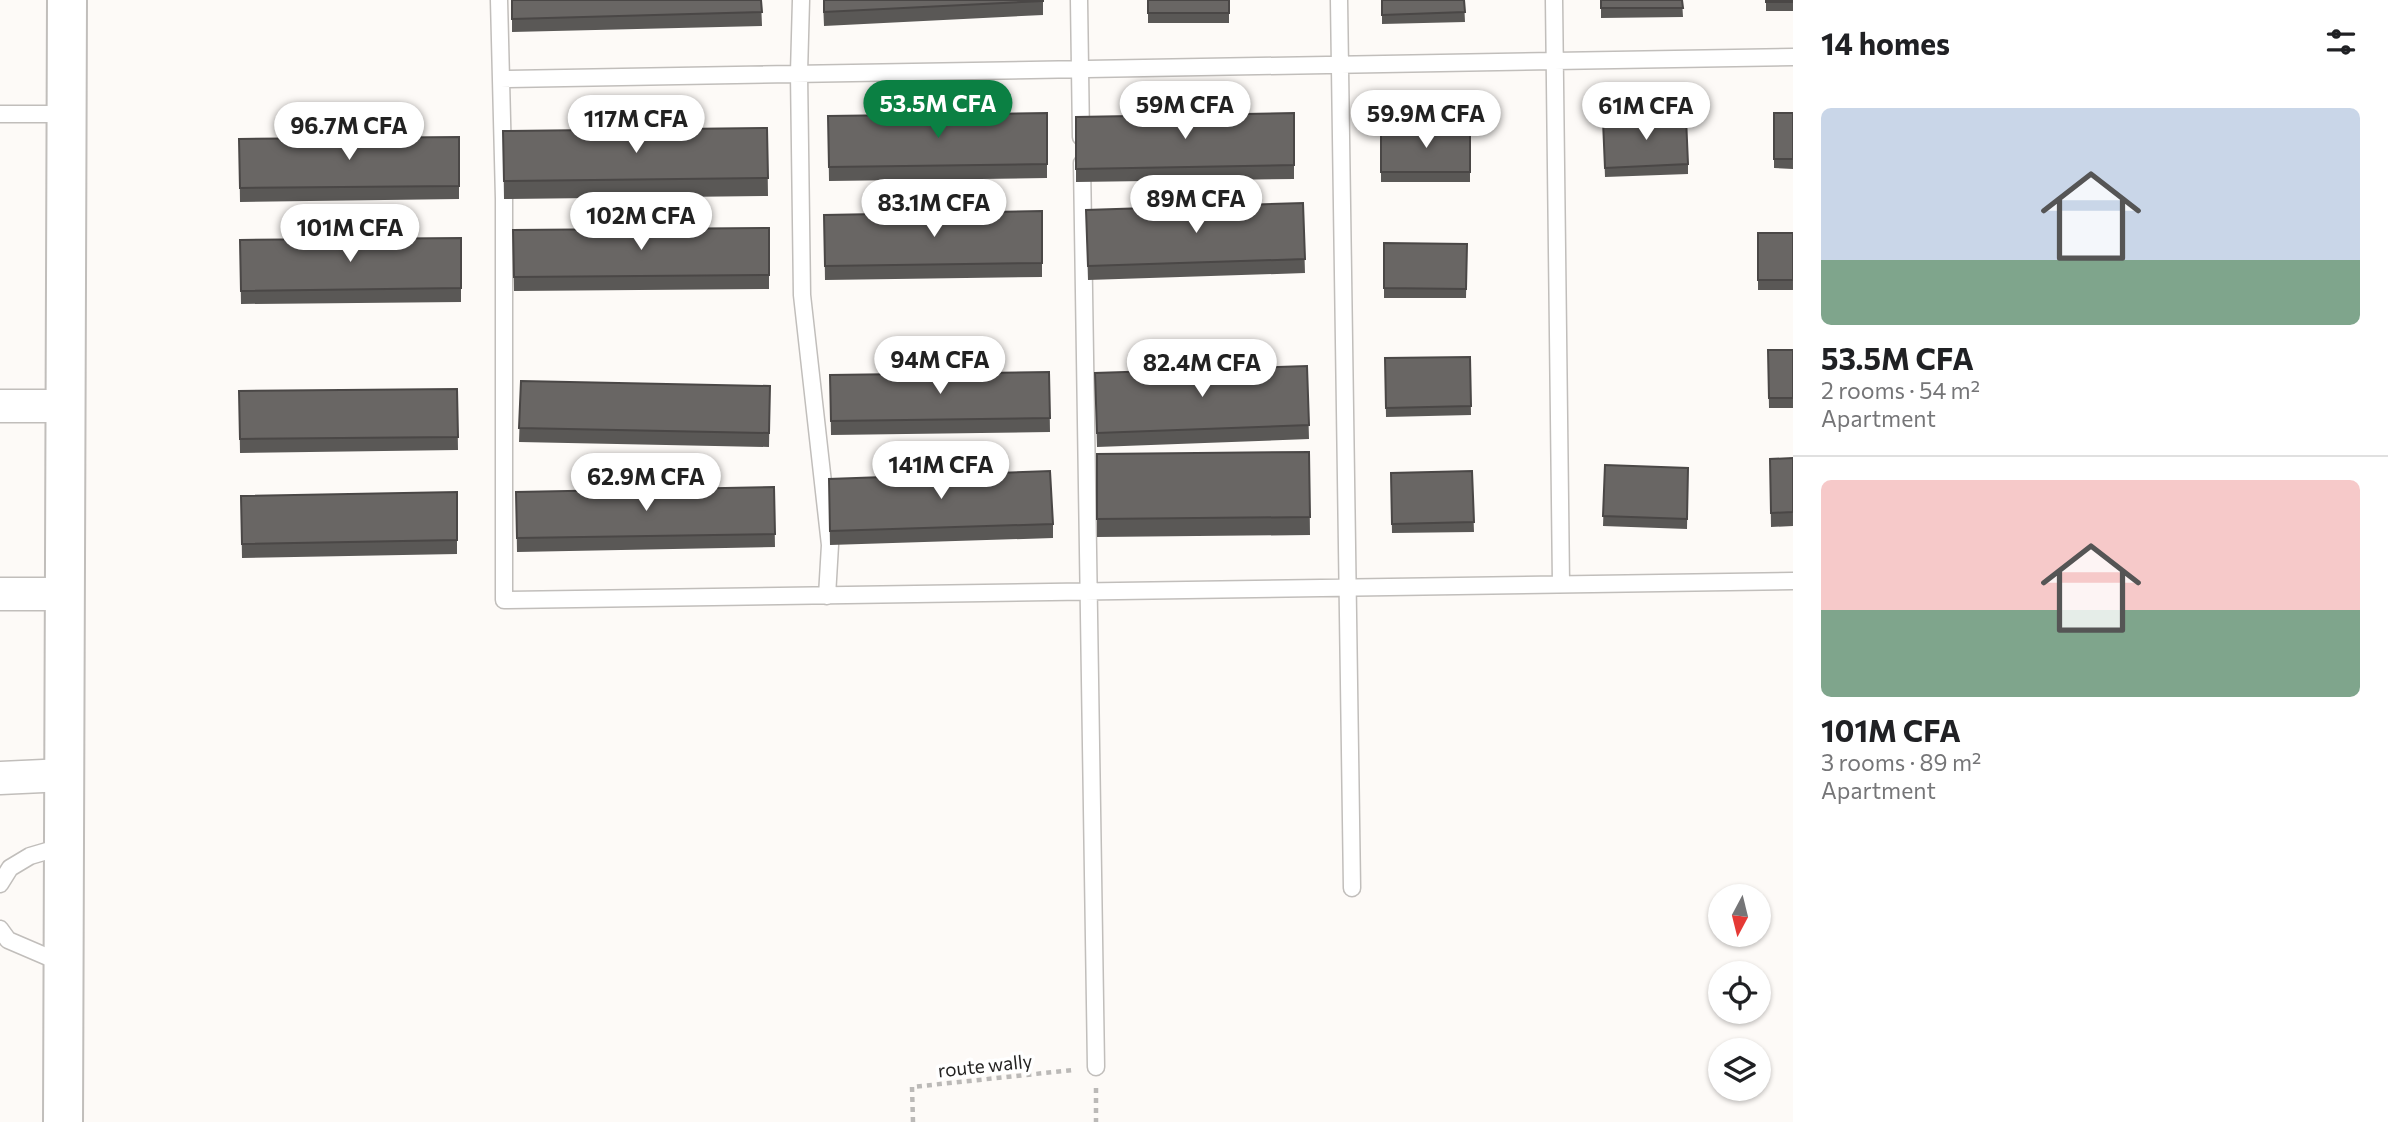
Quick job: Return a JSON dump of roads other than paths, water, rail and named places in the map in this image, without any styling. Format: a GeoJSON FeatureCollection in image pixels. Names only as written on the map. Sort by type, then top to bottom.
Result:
{"type":"FeatureCollection","features":[{"type":"Feature","properties":{"kind":"street"},"geometry":{"type":"LineString","coordinates":[[63,1122],[67,0]]}},
{"type":"Feature","properties":{"kind":"street"},"geometry":{"type":"LineString","coordinates":[[0,405],[66,406]]}},
{"type":"Feature","properties":{"kind":"street"},"geometry":{"type":"LineString","coordinates":[[0,594],[65,594]]}},
{"type":"Feature","properties":{"kind":"street"},"geometry":{"type":"LineString","coordinates":[[0,778],[65,775]]}},
{"type":"Feature","properties":{"kind":"lane"},"geometry":{"type":"LineString","coordinates":[[499,0],[504,199],[504,600],[1793,581]]}},
{"type":"Feature","properties":{"kind":"lane"},"geometry":{"type":"LineString","coordinates":[[801,0],[799,73],[802,295],[831,545],[827,596]]}},
{"type":"Feature","properties":{"kind":"lane"},"geometry":{"type":"LineString","coordinates":[[1079,0],[1096,1067]]}},
{"type":"Feature","properties":{"kind":"lane"},"geometry":{"type":"LineString","coordinates":[[1339,0],[1352,888]]}},
{"type":"Feature","properties":{"kind":"lane"},"geometry":{"type":"LineString","coordinates":[[1554,0],[1561,584]]}},
{"type":"Feature","properties":{"kind":"lane"},"geometry":{"type":"LineString","coordinates":[[501,79],[1793,57]]}},
{"type":"Feature","properties":{"kind":"lane"},"geometry":{"type":"LineString","coordinates":[[0,114],[67,114]]}},
{"type":"Feature","properties":{"kind":"lane"},"geometry":{"type":"LineString","coordinates":[[0,884],[10,868],[30,856],[64,846]]}},
{"type":"Feature","properties":{"kind":"lane"},"geometry":{"type":"LineString","coordinates":[[0,929],[8,940],[64,964]]}}]}
